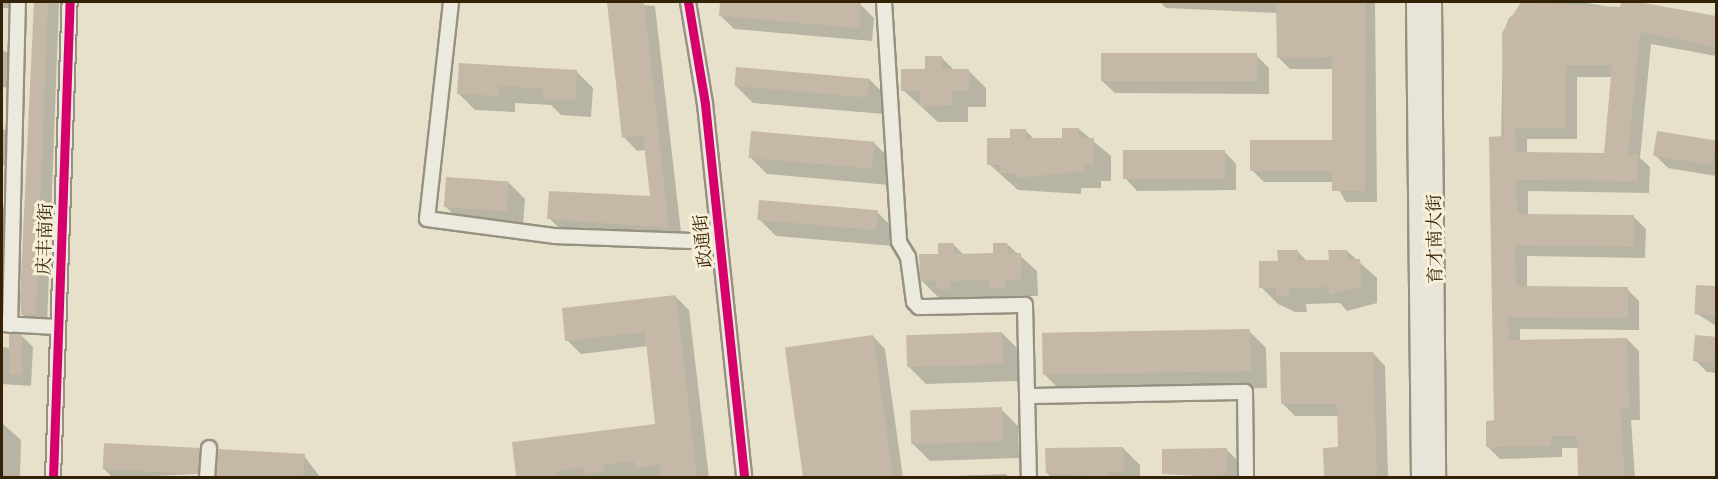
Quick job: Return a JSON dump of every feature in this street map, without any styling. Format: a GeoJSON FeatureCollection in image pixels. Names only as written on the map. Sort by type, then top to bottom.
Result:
{"type":"FeatureCollection","features":[{"type":"Feature","properties":{"kind":"main road","name":"育才南大街"},"geometry":{"type":"LineString","coordinates":[[1416,2],[1421,477]]}},
{"type":"Feature","properties":{"kind":"main road","name":"育才南大街"},"geometry":{"type":"LineString","coordinates":[[1431,2],[1436,477]]}},
{"type":"Feature","properties":{"kind":"street"},"geometry":{"type":"LineString","coordinates":[[18,2],[6,325],[58,327]]}},
{"type":"Feature","properties":{"kind":"street","name":"庆丰南街"},"geometry":{"type":"LineString","coordinates":[[53,477],[70,2]]}},
{"type":"Feature","properties":{"kind":"street"},"geometry":{"type":"LineString","coordinates":[[451,2],[427,219],[554,236],[719,242]]}},
{"type":"Feature","properties":{"kind":"street","name":"政通街"},"geometry":{"type":"LineString","coordinates":[[688,2],[719,242],[744,477]]}},
{"type":"Feature","properties":{"kind":"street"},"geometry":{"type":"LineString","coordinates":[[884,2],[899,242],[908,257],[914,302],[920,307],[1025,305],[1029,477]]}},
{"type":"Feature","properties":{"kind":"street"},"geometry":{"type":"LineString","coordinates":[[1027,396],[1245,392],[1246,477]]}},
{"type":"Feature","properties":{"kind":"street"},"geometry":{"type":"LineString","coordinates":[[207,477],[209,448]]}},
{"type":"Feature","properties":{"kind":"building"},"geometry":{"type":"Polygon","coordinates":[[[34,2],[48,2],[36,315],[21,315],[20,298],[34,2]]]}},
{"type":"Feature","properties":{"kind":"building"},"geometry":{"type":"Polygon","coordinates":[[[607,2],[644,2],[669,228],[547,219],[549,191],[650,196],[643,135],[622,138],[607,2]]]}},
{"type":"Feature","properties":{"kind":"building"},"geometry":{"type":"Polygon","coordinates":[[[720,2],[861,3],[859,28],[719,16],[720,2]]]}},
{"type":"Feature","properties":{"kind":"building"},"geometry":{"type":"Polygon","coordinates":[[[1276,2],[1365,2],[1365,191],[1332,191],[1332,171],[1250,171],[1250,140],[1332,140],[1332,57],[1277,58],[1276,2]]]}},
{"type":"Feature","properties":{"kind":"building"},"geometry":{"type":"Polygon","coordinates":[[[1521,2],[1620,7],[1621,2],[1638,2],[1716,16],[1716,47],[1640,32],[1628,154],[1638,154],[1638,181],[1516,180],[1517,214],[1634,215],[1634,247],[1515,245],[1516,286],[1628,287],[1628,318],[1508,317],[1509,340],[1627,338],[1629,409],[1620,409],[1625,477],[1578,477],[1577,436],[1551,436],[1551,446],[1486,447],[1486,421],[1494,420],[1489,137],[1504,136],[1502,33],[1521,2]],[[1566,65],[1566,128],[1515,128],[1516,152],[1604,153],[1612,65],[1566,65]]]}},
{"type":"Feature","properties":{"kind":"building"},"geometry":{"type":"Polygon","coordinates":[[[1101,53],[1257,53],[1257,81],[1101,81],[1101,53]]]}},
{"type":"Feature","properties":{"kind":"building"},"geometry":{"type":"Polygon","coordinates":[[[925,56],[942,56],[942,69],[969,69],[969,91],[952,91],[952,105],[920,106],[920,91],[901,91],[901,69],[925,69],[925,56]]]}},
{"type":"Feature","properties":{"kind":"building"},"geometry":{"type":"Polygon","coordinates":[[[459,63],[577,70],[575,100],[543,99],[543,89],[499,86],[498,96],[457,94],[459,63]]]}},
{"type":"Feature","properties":{"kind":"building"},"geometry":{"type":"Polygon","coordinates":[[[736,67],[869,79],[868,98],[734,86],[736,67]]]}},
{"type":"Feature","properties":{"kind":"building"},"geometry":{"type":"Polygon","coordinates":[[[1062,128],[1079,128],[1079,138],[1094,138],[1094,164],[1085,164],[1085,171],[1017,178],[1017,173],[1000,173],[1000,165],[987,165],[987,138],[1010,138],[1010,129],[1026,129],[1026,138],[1062,138],[1062,128]]]}},
{"type":"Feature","properties":{"kind":"building"},"geometry":{"type":"Polygon","coordinates":[[[751,131],[875,142],[872,169],[749,158],[751,131]]]}},
{"type":"Feature","properties":{"kind":"building"},"geometry":{"type":"Polygon","coordinates":[[[1657,131],[1716,140],[1712,165],[1653,156],[1657,131]]]}},
{"type":"Feature","properties":{"kind":"building"},"geometry":{"type":"Polygon","coordinates":[[[1123,150],[1225,150],[1225,179],[1123,179],[1123,150]]]}},
{"type":"Feature","properties":{"kind":"building"},"geometry":{"type":"Polygon","coordinates":[[[446,177],[509,181],[507,211],[444,207],[446,177]]]}},
{"type":"Feature","properties":{"kind":"building"},"geometry":{"type":"Polygon","coordinates":[[[759,200],[878,210],[876,230],[757,220],[759,200]]]}},
{"type":"Feature","properties":{"kind":"building"},"geometry":{"type":"Polygon","coordinates":[[[938,243],[954,243],[954,254],[993,253],[993,243],[1007,243],[1008,253],[1021,253],[1021,279],[1005,280],[1005,288],[989,288],[989,280],[950,281],[950,289],[937,289],[936,281],[920,281],[919,254],[938,254],[938,243]]]}},
{"type":"Feature","properties":{"kind":"building"},"geometry":{"type":"Polygon","coordinates":[[[1277,250],[1298,250],[1298,260],[1329,260],[1328,250],[1347,250],[1347,259],[1360,259],[1361,286],[1329,295],[1329,287],[1290,288],[1290,295],[1276,296],[1276,288],[1259,288],[1259,261],[1278,261],[1277,250]]]}},
{"type":"Feature","properties":{"kind":"building"},"geometry":{"type":"Polygon","coordinates":[[[1696,285],[1716,286],[1714,315],[1694,314],[1696,285]]]}},
{"type":"Feature","properties":{"kind":"building"},"geometry":{"type":"Polygon","coordinates":[[[676,295],[697,477],[661,477],[660,464],[635,468],[634,461],[604,465],[605,471],[585,474],[584,467],[556,471],[556,477],[516,476],[512,442],[655,424],[645,332],[565,341],[562,308],[676,295]]]}},
{"type":"Feature","properties":{"kind":"building"},"geometry":{"type":"Polygon","coordinates":[[[1250,329],[1251,371],[1043,375],[1042,333],[1250,329]]]}},
{"type":"Feature","properties":{"kind":"building"},"geometry":{"type":"Polygon","coordinates":[[[1002,332],[1003,364],[907,367],[906,335],[1002,332]]]}},
{"type":"Feature","properties":{"kind":"building"},"geometry":{"type":"Polygon","coordinates":[[[9,334],[22,334],[22,375],[9,375],[9,334]]]}},
{"type":"Feature","properties":{"kind":"building"},"geometry":{"type":"Polygon","coordinates":[[[873,335],[893,477],[803,478],[785,347],[873,335]]]}},
{"type":"Feature","properties":{"kind":"building"},"geometry":{"type":"Polygon","coordinates":[[[1695,335],[1716,337],[1714,363],[1693,361],[1695,335]]]}},
{"type":"Feature","properties":{"kind":"building"},"geometry":{"type":"Polygon","coordinates":[[[1280,352],[1373,352],[1377,477],[1324,477],[1323,448],[1338,447],[1337,404],[1281,404],[1280,352]]]}},
{"type":"Feature","properties":{"kind":"building"},"geometry":{"type":"Polygon","coordinates":[[[1002,407],[1003,441],[911,444],[910,410],[1002,407]]]}},
{"type":"Feature","properties":{"kind":"building"},"geometry":{"type":"Polygon","coordinates":[[[104,443],[200,448],[199,474],[103,469],[104,443]]]}},
{"type":"Feature","properties":{"kind":"building"},"geometry":{"type":"Polygon","coordinates":[[[1123,447],[1124,472],[1108,472],[1108,477],[1046,473],[1045,448],[1123,447]]]}},
{"type":"Feature","properties":{"kind":"building"},"geometry":{"type":"Polygon","coordinates":[[[1227,448],[1227,473],[1213,477],[1162,474],[1162,449],[1227,448]]]}},
{"type":"Feature","properties":{"kind":"building"},"geometry":{"type":"Polygon","coordinates":[[[218,449],[305,454],[303,477],[216,476],[218,449]]]}},
{"type":"Feature","properties":{"kind":"cycle path"},"geometry":{"type":"LineString","coordinates":[[53,478],[70,2]]}},
{"type":"Feature","properties":{"kind":"cycle path"},"geometry":{"type":"LineString","coordinates":[[688,2],[705,104],[744,478]]}}]}
